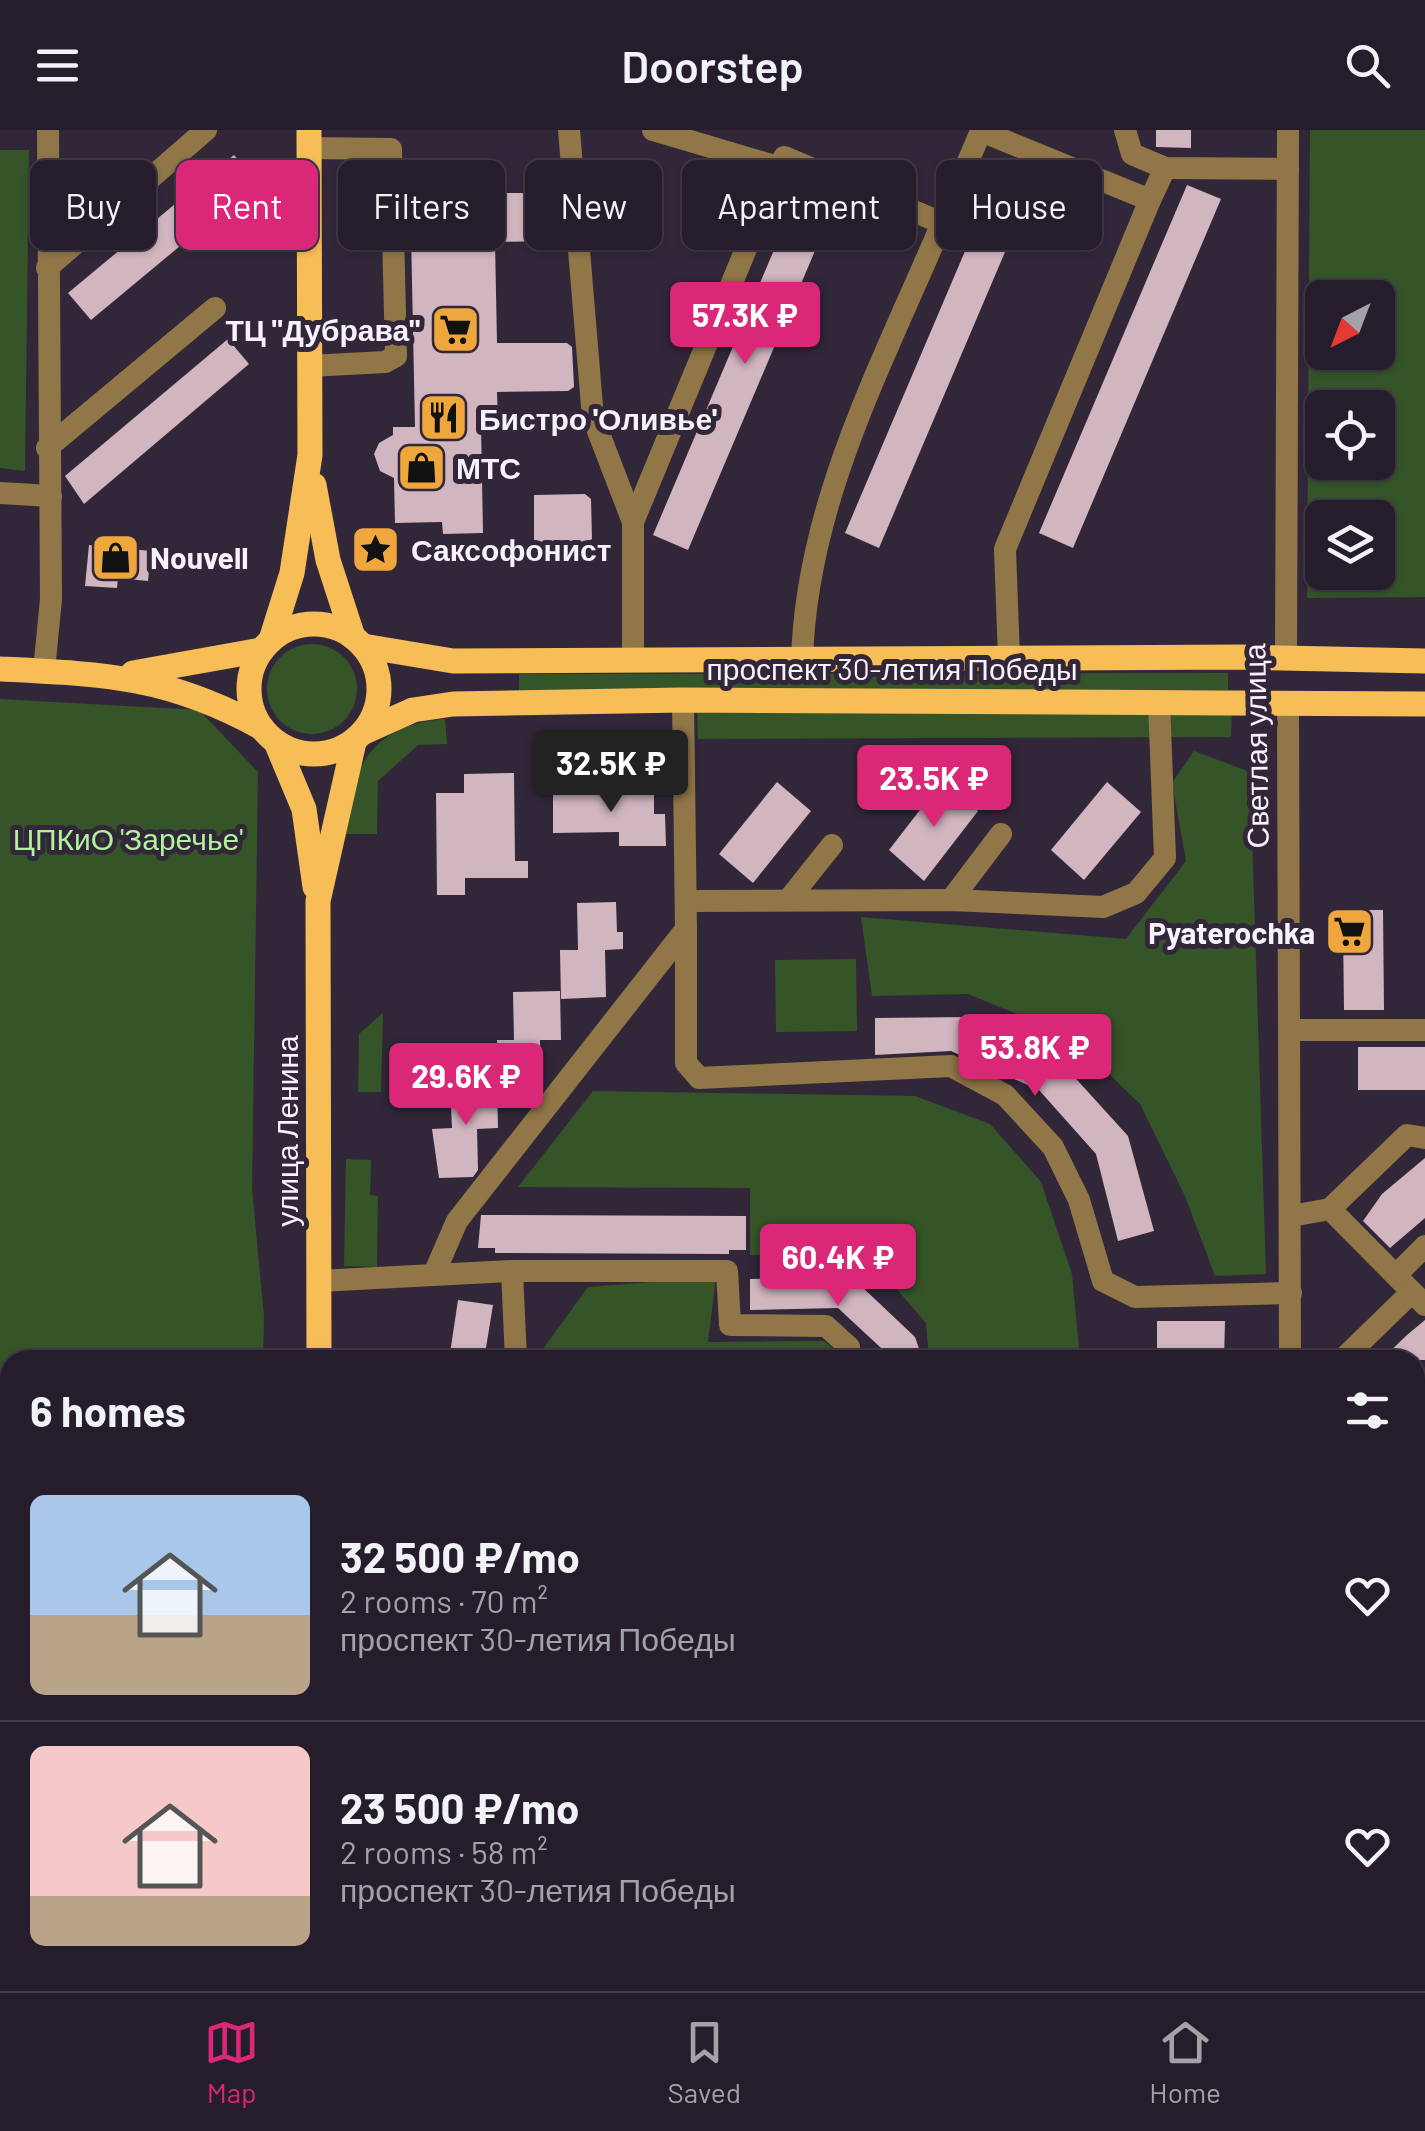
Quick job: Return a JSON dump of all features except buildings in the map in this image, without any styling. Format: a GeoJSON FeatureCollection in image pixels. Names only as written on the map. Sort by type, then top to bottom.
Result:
{"type":"FeatureCollection","features":[{"type":"Feature","properties":{"kind":"main road"},"geometry":{"type":"LineString","coordinates":[[0,669],[118,674],[190,694],[315,755],[359,737],[376,712],[380,689],[375,666],[358,642],[328,560],[310,455],[309,139]]}},
{"type":"Feature","properties":{"kind":"main road"},"geometry":{"type":"LineString","coordinates":[[269,735],[249,689],[292,572],[310,455]]}},
{"type":"Feature","properties":{"kind":"main road"},"geometry":{"type":"LineString","coordinates":[[118,674],[267,645],[290,629],[312,624],[333,627],[358,642]]}},
{"type":"Feature","properties":{"kind":"main road","name":"проспект 30-летия Победы"},"geometry":{"type":"LineString","coordinates":[[358,642],[453,661],[1425,661]]}},
{"type":"Feature","properties":{"kind":"main road","name":"Светлая улица"},"geometry":{"type":"LineString","coordinates":[[1286,659],[1288,704]]}},
{"type":"Feature","properties":{"kind":"main road","name":"проспект 30-летия Победы"},"geometry":{"type":"LineString","coordinates":[[359,737],[413,710],[453,704],[683,700],[1425,704]]}},
{"type":"Feature","properties":{"kind":"main road","name":"улица Ленина"},"geometry":{"type":"LineString","coordinates":[[269,735],[304,810],[318,901],[319,1350]]}},
{"type":"Feature","properties":{"kind":"main road","name":"улица Ленина"},"geometry":{"type":"LineString","coordinates":[[318,901],[359,737]]}},
{"type":"Feature","properties":{"kind":"street"},"geometry":{"type":"LineString","coordinates":[[44,671],[51,599],[47,448],[48,130]]}},
{"type":"Feature","properties":{"kind":"street"},"geometry":{"type":"LineString","coordinates":[[47,268],[206,130]]}},
{"type":"Feature","properties":{"kind":"street"},"geometry":{"type":"LineString","coordinates":[[569,130],[593,418],[633,522],[633,660]]}},
{"type":"Feature","properties":{"kind":"street"},"geometry":{"type":"LineString","coordinates":[[653,130],[757,160]]}},
{"type":"Feature","properties":{"kind":"street"},"geometry":{"type":"LineString","coordinates":[[1124,130],[1132,154],[1165,168],[1288,169]]}},
{"type":"Feature","properties":{"kind":"street","name":"Светлая улица"},"geometry":{"type":"LineString","coordinates":[[1286,659],[1288,130]]}},
{"type":"Feature","properties":{"kind":"street"},"geometry":{"type":"LineString","coordinates":[[969,160],[981,131],[1052,160]]}},
{"type":"Feature","properties":{"kind":"street"},"geometry":{"type":"LineString","coordinates":[[309,139],[392,149],[396,356],[385,362],[309,366]]}},
{"type":"Feature","properties":{"kind":"street"},"geometry":{"type":"LineString","coordinates":[[1009,659],[1006,549],[1165,168]]}},
{"type":"Feature","properties":{"kind":"street"},"geometry":{"type":"LineString","coordinates":[[1102,180],[1150,200]]}},
{"type":"Feature","properties":{"kind":"street"},"geometry":{"type":"LineString","coordinates":[[802,660],[810,559],[831,487],[936,238]]}},
{"type":"Feature","properties":{"kind":"street"},"geometry":{"type":"LineString","coordinates":[[633,522],[744,250]]}},
{"type":"Feature","properties":{"kind":"street"},"geometry":{"type":"LineString","coordinates":[[47,448],[215,308]]}},
{"type":"Feature","properties":{"kind":"street"},"geometry":{"type":"LineString","coordinates":[[0,494],[51,496]]}},
{"type":"Feature","properties":{"kind":"street"},"geometry":{"type":"LineString","coordinates":[[683,700],[689,901],[686,1063],[699,1078],[952,1066],[1004,1094],[1053,1147],[1079,1200],[1103,1282],[1135,1297],[1291,1294]]}},
{"type":"Feature","properties":{"kind":"street"},"geometry":{"type":"LineString","coordinates":[[689,901],[951,900],[1103,907],[1136,893],[1165,858],[1159,702]]}},
{"type":"Feature","properties":{"kind":"street","name":"Светлая улица"},"geometry":{"type":"LineString","coordinates":[[1288,704],[1290,1350]]}},
{"type":"Feature","properties":{"kind":"street"},"geometry":{"type":"LineString","coordinates":[[951,900],[1001,834]]}},
{"type":"Feature","properties":{"kind":"street"},"geometry":{"type":"LineString","coordinates":[[788,899],[832,844]]}},
{"type":"Feature","properties":{"kind":"street"},"geometry":{"type":"LineString","coordinates":[[434,1274],[457,1221],[686,928]]}},
{"type":"Feature","properties":{"kind":"street"},"geometry":{"type":"LineString","coordinates":[[1291,1030],[1425,1030]]}},
{"type":"Feature","properties":{"kind":"street"},"geometry":{"type":"LineString","coordinates":[[1291,1216],[1330,1208],[1407,1135],[1425,1138]]}},
{"type":"Feature","properties":{"kind":"street"},"geometry":{"type":"LineString","coordinates":[[1330,1208],[1411,1291]]}},
{"type":"Feature","properties":{"kind":"street"},"geometry":{"type":"LineString","coordinates":[[1352,1350],[1411,1291],[1425,1246]]}},
{"type":"Feature","properties":{"kind":"street"},"geometry":{"type":"LineString","coordinates":[[319,1281],[512,1271],[727,1271],[730,1326],[826,1326],[850,1350]]}},
{"type":"Feature","properties":{"kind":"street"},"geometry":{"type":"LineString","coordinates":[[512,1271],[516,1350]]}},
{"type":"Feature","properties":{"kind":"green space"},"geometry":{"type":"Polygon","coordinates":[[[1310,130],[1425,130],[1425,597],[1307,598],[1307,590],[1395,590],[1395,500],[1308,500],[1308,480],[1395,480],[1395,390],[1308,390],[1308,370],[1395,370],[1395,280],[1309,280],[1310,130]]]}},
{"type":"Feature","properties":{"kind":"green space"},"geometry":{"type":"Polygon","coordinates":[[[0,150],[29,150],[25,471],[0,468],[0,150]]]}},
{"type":"Feature","properties":{"kind":"green space"},"geometry":{"type":"Polygon","coordinates":[[[312,644],[344,657],[357,689],[344,721],[312,734],[280,721],[267,689],[280,657],[312,644]]]}},
{"type":"Feature","properties":{"kind":"green space"},"geometry":{"type":"Polygon","coordinates":[[[1228,673],[1228,690],[519,691],[519,674],[1228,673]]]}},
{"type":"Feature","properties":{"kind":"green space","name":"ЦПКиО 'Заречье'"},"geometry":{"type":"Polygon","coordinates":[[[0,699],[199,710],[258,772],[252,1189],[264,1316],[263,1350],[0,1350],[0,699]]]}},
{"type":"Feature","properties":{"kind":"green space"},"geometry":{"type":"Polygon","coordinates":[[[697,709],[1232,710],[1231,737],[698,739],[697,709]]]}},
{"type":"Feature","properties":{"kind":"green space"},"geometry":{"type":"Polygon","coordinates":[[[445,719],[447,744],[418,745],[378,781],[377,834],[337,834],[351,789],[369,754],[398,730],[445,719]]]}},
{"type":"Feature","properties":{"kind":"green space"},"geometry":{"type":"Polygon","coordinates":[[[1194,751],[1250,772],[1266,1274],[1215,1276],[1185,1196],[1140,1104],[1070,1036],[968,994],[872,996],[861,917],[1126,939],[1186,861],[1172,783],[1194,751]]]}},
{"type":"Feature","properties":{"kind":"green space"},"geometry":{"type":"Polygon","coordinates":[[[856,959],[857,1031],[776,1032],[775,960],[856,959]]]}},
{"type":"Feature","properties":{"kind":"green space"},"geometry":{"type":"Polygon","coordinates":[[[383,1013],[381,1092],[358,1092],[359,1034],[383,1013]]]}},
{"type":"Feature","properties":{"kind":"green space"},"geometry":{"type":"Polygon","coordinates":[[[593,1091],[915,1096],[990,1124],[1041,1182],[1072,1274],[1079,1350],[928,1350],[926,1323],[881,1271],[853,1254],[750,1255],[750,1188],[518,1187],[593,1091]]]}},
{"type":"Feature","properties":{"kind":"green space"},"geometry":{"type":"Polygon","coordinates":[[[346,1159],[371,1160],[370,1195],[378,1196],[377,1267],[344,1266],[346,1159]]]}},
{"type":"Feature","properties":{"kind":"green space"},"geometry":{"type":"Polygon","coordinates":[[[716,1277],[708,1342],[824,1341],[834,1350],[542,1350],[588,1287],[716,1277]]]}},
{"type":"Feature","properties":{"kind":"place","name":"ТЦ \"Дубрава\""},"geometry":{"type":"Point","coordinates":[455,329]}},
{"type":"Feature","properties":{"kind":"place","name":"Бистро 'Оливье'"},"geometry":{"type":"Point","coordinates":[444,418]}},
{"type":"Feature","properties":{"kind":"place","name":"МТС"},"geometry":{"type":"Point","coordinates":[421,467]}},
{"type":"Feature","properties":{"kind":"place","name":"Саксофонист"},"geometry":{"type":"Point","coordinates":[376,549]}},
{"type":"Feature","properties":{"kind":"place","name":"Nouvell"},"geometry":{"type":"Point","coordinates":[115,557]}},
{"type":"Feature","properties":{"kind":"place","name":"Pyaterochka"},"geometry":{"type":"Point","coordinates":[1350,932]}}]}
